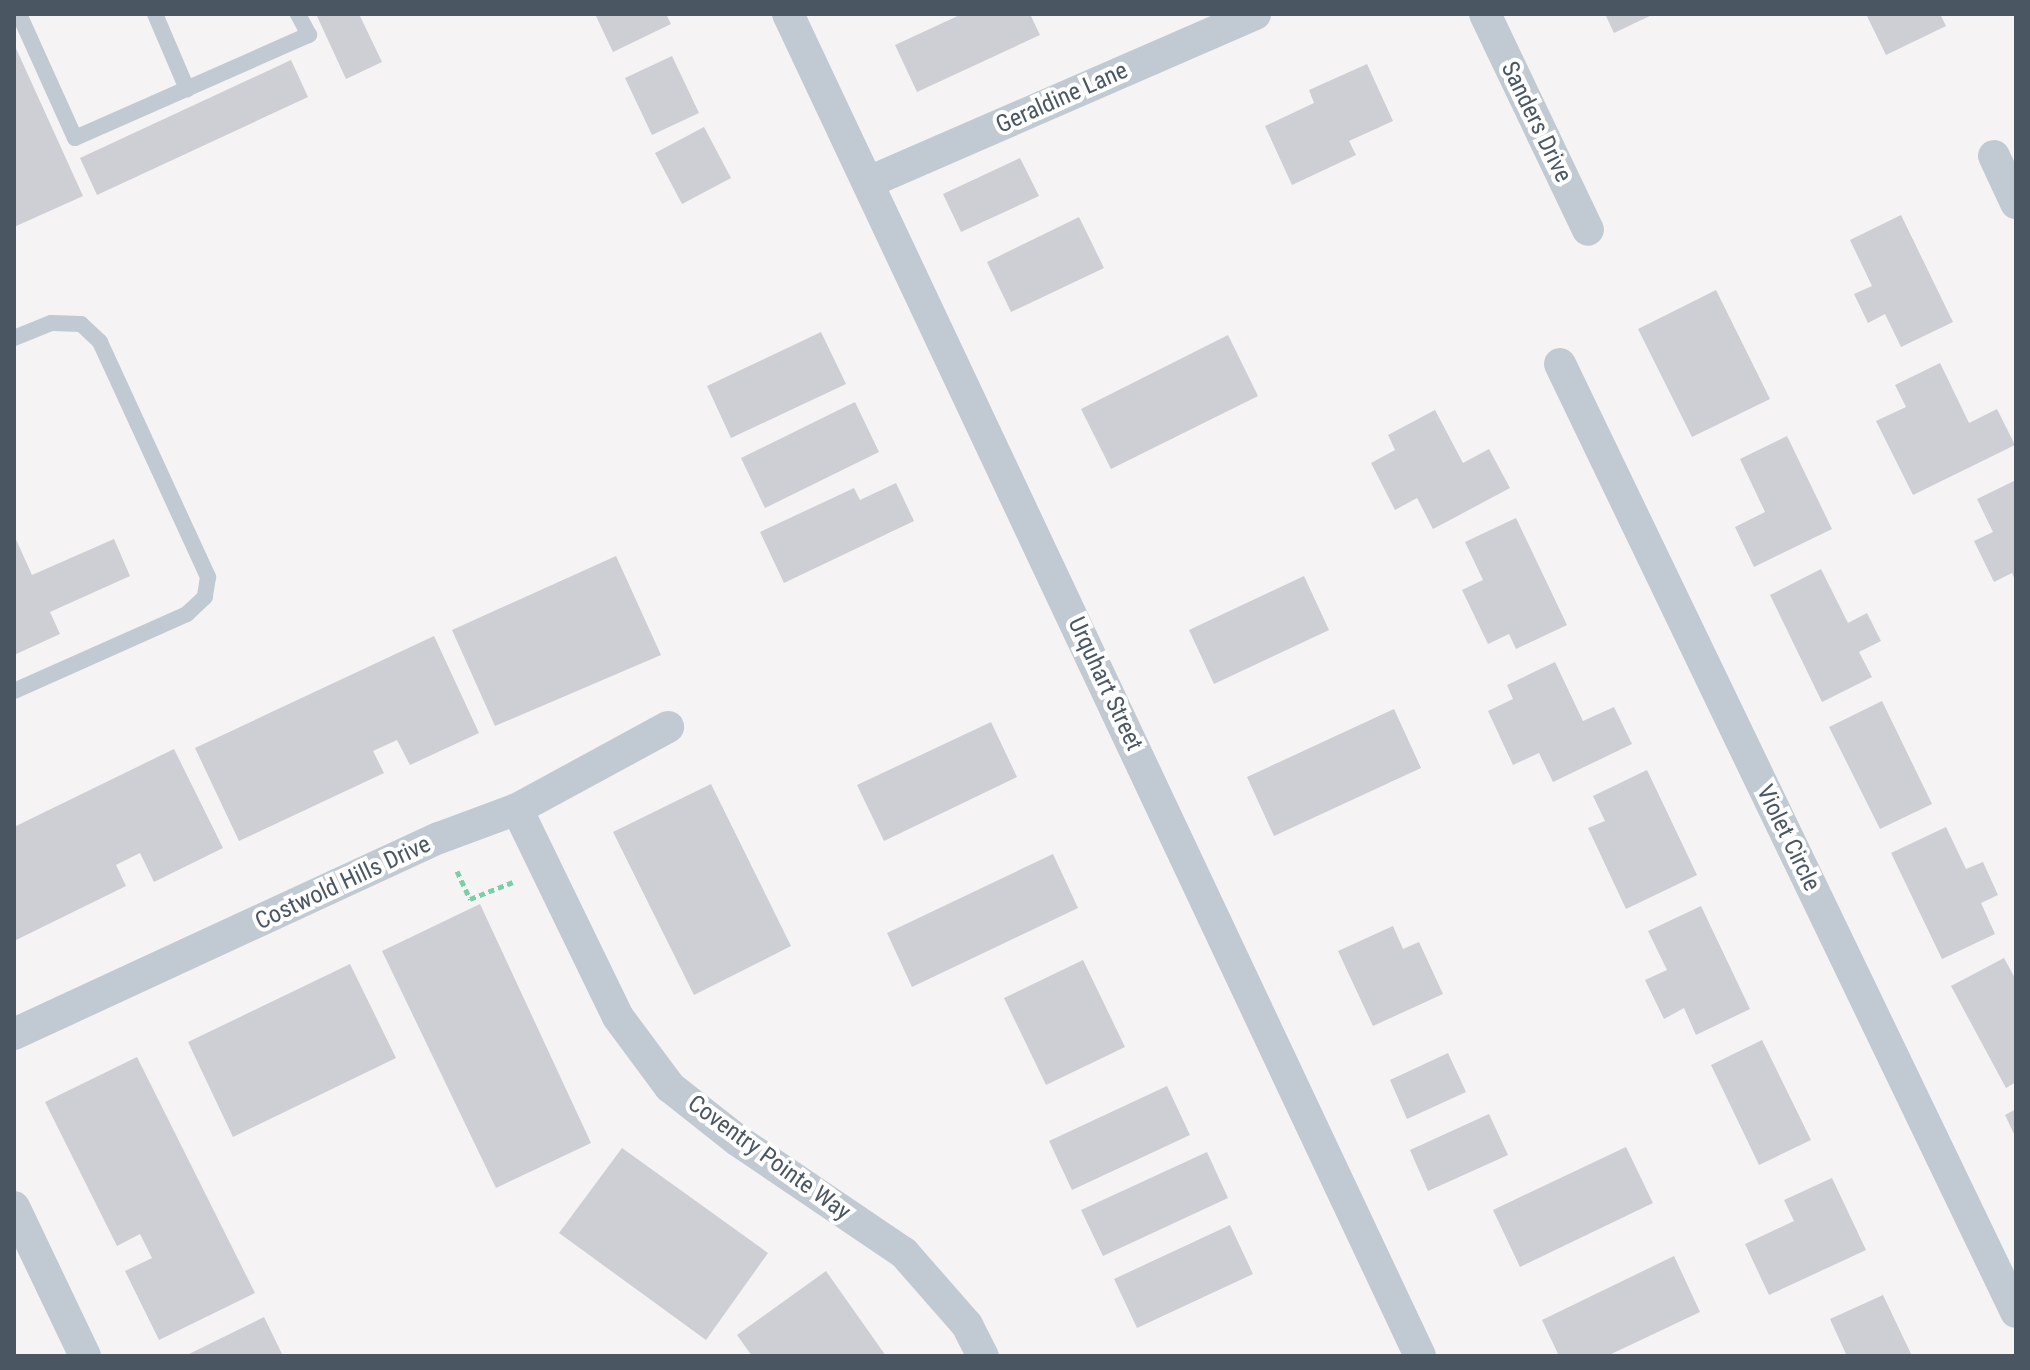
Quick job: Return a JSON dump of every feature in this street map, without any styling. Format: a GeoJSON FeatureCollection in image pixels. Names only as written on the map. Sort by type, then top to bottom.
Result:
{"type":"FeatureCollection","features":[{"type":"Feature","properties":{"kind":"street","name":"Urquhart Street"},"geometry":{"type":"LineString","coordinates":[[788,14],[1420,1356]]}},
{"type":"Feature","properties":{"kind":"street","name":"Geraldine Lane"},"geometry":{"type":"LineString","coordinates":[[869,182],[1255,14]]}},
{"type":"Feature","properties":{"kind":"street","name":"Sanders Drive"},"geometry":{"type":"LineString","coordinates":[[1485,14],[1588,230]]}},
{"type":"Feature","properties":{"kind":"street"},"geometry":{"type":"LineString","coordinates":[[1994,156],[2016,203]]}},
{"type":"Feature","properties":{"kind":"street","name":"Violet Circle"},"geometry":{"type":"LineString","coordinates":[[1560,364],[2016,1312]]}},
{"type":"Feature","properties":{"kind":"street","name":"Costwold Hills Drive"},"geometry":{"type":"LineString","coordinates":[[14,1034],[439,838],[517,809],[668,727]]}},
{"type":"Feature","properties":{"kind":"street","name":"Coventry Pointe Way"},"geometry":{"type":"LineString","coordinates":[[517,809],[618,1017],[670,1087],[737,1140],[904,1253],[967,1325],[983,1356]]}},
{"type":"Feature","properties":{"kind":"street"},"geometry":{"type":"LineString","coordinates":[[14,1207],[85,1356]]}},
{"type":"Feature","properties":{"kind":"lane"},"geometry":{"type":"LineString","coordinates":[[19,14],[75,138],[309,35],[298,14]]}},
{"type":"Feature","properties":{"kind":"lane"},"geometry":{"type":"LineString","coordinates":[[155,14],[187,89]]}},
{"type":"Feature","properties":{"kind":"lane"},"geometry":{"type":"LineString","coordinates":[[14,338],[51,323],[81,324],[100,342],[208,577],[205,597],[187,614],[14,691]]}},
{"type":"Feature","properties":{"kind":"path"},"geometry":{"type":"LineString","coordinates":[[453,863],[470,899],[525,877]]}},
{"type":"Feature","properties":{"kind":"building"},"geometry":{"type":"Polygon","coordinates":[[[316,14],[359,14],[382,62],[346,79],[316,14]]]}},
{"type":"Feature","properties":{"kind":"building"},"geometry":{"type":"Polygon","coordinates":[[[595,14],[666,14],[671,24],[613,52],[595,14]]]}},
{"type":"Feature","properties":{"kind":"building"},"geometry":{"type":"Polygon","coordinates":[[[962,14],[1030,14],[1040,35],[917,92],[895,45],[962,14]]]}},
{"type":"Feature","properties":{"kind":"building"},"geometry":{"type":"Polygon","coordinates":[[[1605,14],[1654,14],[1614,33],[1605,14]]]}},
{"type":"Feature","properties":{"kind":"building"},"geometry":{"type":"Polygon","coordinates":[[[1866,14],[1940,14],[1946,26],[1886,55],[1866,14]]]}},
{"type":"Feature","properties":{"kind":"building"},"geometry":{"type":"Polygon","coordinates":[[[14,44],[83,196],[14,227],[14,44]]]}},
{"type":"Feature","properties":{"kind":"building"},"geometry":{"type":"Polygon","coordinates":[[[672,56],[699,113],[652,135],[625,78],[672,56]]]}},
{"type":"Feature","properties":{"kind":"building"},"geometry":{"type":"Polygon","coordinates":[[[291,60],[308,97],[97,195],[80,158],[291,60]]]}},
{"type":"Feature","properties":{"kind":"building"},"geometry":{"type":"Polygon","coordinates":[[[1367,64],[1393,121],[1349,141],[1356,155],[1292,185],[1265,126],[1314,103],[1309,90],[1367,64]]]}},
{"type":"Feature","properties":{"kind":"building"},"geometry":{"type":"Polygon","coordinates":[[[704,127],[731,178],[682,204],[655,153],[704,127]]]}},
{"type":"Feature","properties":{"kind":"building"},"geometry":{"type":"Polygon","coordinates":[[[1020,158],[1039,196],[961,232],[943,194],[1020,158]]]}},
{"type":"Feature","properties":{"kind":"building"},"geometry":{"type":"Polygon","coordinates":[[[1901,215],[1953,322],[1901,347],[1885,314],[1868,323],[1854,294],[1872,286],[1850,240],[1901,215]]]}},
{"type":"Feature","properties":{"kind":"building"},"geometry":{"type":"Polygon","coordinates":[[[1079,217],[1104,268],[1011,312],[987,262],[1079,217]]]}},
{"type":"Feature","properties":{"kind":"building"},"geometry":{"type":"Polygon","coordinates":[[[1716,290],[1770,399],[1692,437],[1638,329],[1716,290]]]}},
{"type":"Feature","properties":{"kind":"building"},"geometry":{"type":"Polygon","coordinates":[[[821,332],[846,384],[731,438],[707,386],[821,332]]]}},
{"type":"Feature","properties":{"kind":"building"},"geometry":{"type":"Polygon","coordinates":[[[1228,335],[1258,396],[1111,469],[1081,409],[1228,335]]]}},
{"type":"Feature","properties":{"kind":"building"},"geometry":{"type":"Polygon","coordinates":[[[1940,363],[1969,423],[1997,409],[2015,445],[1913,495],[1876,421],[1906,407],[1895,385],[1940,363]]]}},
{"type":"Feature","properties":{"kind":"building"},"geometry":{"type":"Polygon","coordinates":[[[855,402],[879,452],[765,508],[741,458],[855,402]]]}},
{"type":"Feature","properties":{"kind":"building"},"geometry":{"type":"Polygon","coordinates":[[[1435,410],[1463,463],[1489,449],[1510,488],[1433,529],[1417,498],[1395,510],[1371,463],[1395,450],[1388,435],[1435,410]]]}},
{"type":"Feature","properties":{"kind":"building"},"geometry":{"type":"Polygon","coordinates":[[[1787,436],[1832,529],[1754,567],[1735,527],[1765,512],[1740,459],[1787,436]]]}},
{"type":"Feature","properties":{"kind":"building"},"geometry":{"type":"Polygon","coordinates":[[[2016,480],[2016,582],[2012,573],[1994,582],[1974,541],[1993,532],[1977,499],[2016,480]]]}},
{"type":"Feature","properties":{"kind":"building"},"geometry":{"type":"Polygon","coordinates":[[[896,483],[914,521],[784,583],[760,532],[854,488],[860,500],[896,483]]]}},
{"type":"Feature","properties":{"kind":"building"},"geometry":{"type":"Polygon","coordinates":[[[1516,518],[1567,625],[1516,649],[1509,634],[1488,644],[1462,590],[1483,580],[1465,542],[1516,518]]]}},
{"type":"Feature","properties":{"kind":"building"},"geometry":{"type":"Polygon","coordinates":[[[14,535],[32,575],[114,539],[130,576],[50,612],[60,634],[14,655],[14,535]]]}},
{"type":"Feature","properties":{"kind":"building"},"geometry":{"type":"Polygon","coordinates":[[[616,556],[661,655],[495,726],[452,630],[616,556]]]}},
{"type":"Feature","properties":{"kind":"building"},"geometry":{"type":"Polygon","coordinates":[[[1821,569],[1848,623],[1867,613],[1881,641],[1859,652],[1872,677],[1822,702],[1770,595],[1821,569]]]}},
{"type":"Feature","properties":{"kind":"building"},"geometry":{"type":"Polygon","coordinates":[[[1304,576],[1329,630],[1214,684],[1189,630],[1304,576]]]}},
{"type":"Feature","properties":{"kind":"building"},"geometry":{"type":"Polygon","coordinates":[[[434,636],[479,733],[410,765],[397,740],[373,751],[384,773],[239,841],[195,748],[434,636]]]}},
{"type":"Feature","properties":{"kind":"building"},"geometry":{"type":"Polygon","coordinates":[[[1555,662],[1583,721],[1614,707],[1632,744],[1553,782],[1539,753],[1513,765],[1488,711],[1513,699],[1507,685],[1555,662]]]}},
{"type":"Feature","properties":{"kind":"building"},"geometry":{"type":"Polygon","coordinates":[[[1882,701],[1932,804],[1880,829],[1829,727],[1882,701]]]}},
{"type":"Feature","properties":{"kind":"building"},"geometry":{"type":"Polygon","coordinates":[[[1394,709],[1421,768],[1274,836],[1247,777],[1394,709]]]}},
{"type":"Feature","properties":{"kind":"building"},"geometry":{"type":"Polygon","coordinates":[[[991,722],[1017,777],[884,841],[857,785],[991,722]]]}},
{"type":"Feature","properties":{"kind":"building"},"geometry":{"type":"Polygon","coordinates":[[[174,749],[223,848],[154,882],[140,853],[116,865],[126,886],[14,941],[14,827],[174,749]]]}},
{"type":"Feature","properties":{"kind":"building"},"geometry":{"type":"Polygon","coordinates":[[[1647,770],[1697,875],[1626,909],[1588,828],[1605,821],[1593,796],[1647,770]]]}},
{"type":"Feature","properties":{"kind":"building"},"geometry":{"type":"Polygon","coordinates":[[[711,784],[791,946],[694,995],[613,832],[711,784]]]}},
{"type":"Feature","properties":{"kind":"building"},"geometry":{"type":"Polygon","coordinates":[[[1946,827],[1966,869],[1983,862],[1998,895],[1981,903],[1995,934],[1942,959],[1891,853],[1946,827]]]}},
{"type":"Feature","properties":{"kind":"building"},"geometry":{"type":"Polygon","coordinates":[[[1053,854],[1078,908],[912,987],[887,933],[1053,854]]]}},
{"type":"Feature","properties":{"kind":"building"},"geometry":{"type":"Polygon","coordinates":[[[480,904],[591,1143],[496,1188],[382,951],[480,904]]]}},
{"type":"Feature","properties":{"kind":"building"},"geometry":{"type":"Polygon","coordinates":[[[1701,906],[1750,1009],[1696,1035],[1684,1008],[1664,1019],[1645,980],[1667,970],[1648,931],[1701,906]]]}},
{"type":"Feature","properties":{"kind":"building"},"geometry":{"type":"Polygon","coordinates":[[[1393,926],[1403,949],[1419,942],[1443,994],[1373,1026],[1338,951],[1393,926]]]}},
{"type":"Feature","properties":{"kind":"building"},"geometry":{"type":"Polygon","coordinates":[[[2004,958],[2016,980],[2016,1082],[2006,1088],[1951,986],[2004,958]]]}},
{"type":"Feature","properties":{"kind":"building"},"geometry":{"type":"Polygon","coordinates":[[[1083,960],[1125,1047],[1046,1085],[1004,998],[1083,960]]]}},
{"type":"Feature","properties":{"kind":"building"},"geometry":{"type":"Polygon","coordinates":[[[350,964],[396,1058],[233,1137],[188,1042],[350,964]]]}},
{"type":"Feature","properties":{"kind":"building"},"geometry":{"type":"Polygon","coordinates":[[[1762,1040],[1811,1140],[1759,1165],[1711,1065],[1762,1040]]]}},
{"type":"Feature","properties":{"kind":"building"},"geometry":{"type":"Polygon","coordinates":[[[1448,1053],[1466,1092],[1407,1119],[1390,1080],[1448,1053]]]}},
{"type":"Feature","properties":{"kind":"building"},"geometry":{"type":"Polygon","coordinates":[[[137,1057],[255,1293],[159,1340],[125,1271],[152,1258],[140,1234],[117,1246],[45,1102],[137,1057]]]}},
{"type":"Feature","properties":{"kind":"building"},"geometry":{"type":"Polygon","coordinates":[[[1167,1086],[1190,1135],[1072,1190],[1049,1141],[1167,1086]]]}},
{"type":"Feature","properties":{"kind":"building"},"geometry":{"type":"Polygon","coordinates":[[[2016,1109],[2016,1138],[2005,1115],[2016,1109]]]}},
{"type":"Feature","properties":{"kind":"building"},"geometry":{"type":"Polygon","coordinates":[[[1489,1114],[1508,1155],[1428,1191],[1410,1150],[1489,1114]]]}},
{"type":"Feature","properties":{"kind":"building"},"geometry":{"type":"Polygon","coordinates":[[[1626,1147],[1653,1203],[1520,1267],[1493,1210],[1626,1147]]]}},
{"type":"Feature","properties":{"kind":"building"},"geometry":{"type":"Polygon","coordinates":[[[622,1148],[768,1253],[706,1340],[559,1233],[622,1148]]]}},
{"type":"Feature","properties":{"kind":"building"},"geometry":{"type":"Polygon","coordinates":[[[1207,1152],[1228,1198],[1103,1256],[1081,1210],[1207,1152]]]}},
{"type":"Feature","properties":{"kind":"building"},"geometry":{"type":"Polygon","coordinates":[[[1832,1178],[1866,1250],[1769,1295],[1745,1244],[1794,1221],[1784,1200],[1832,1178]]]}},
{"type":"Feature","properties":{"kind":"building"},"geometry":{"type":"Polygon","coordinates":[[[1230,1225],[1253,1274],[1137,1328],[1114,1279],[1230,1225]]]}},
{"type":"Feature","properties":{"kind":"building"},"geometry":{"type":"Polygon","coordinates":[[[1674,1256],[1700,1312],[1607,1356],[1559,1356],[1542,1320],[1674,1256]]]}},
{"type":"Feature","properties":{"kind":"building"},"geometry":{"type":"Polygon","coordinates":[[[826,1271],[886,1356],[752,1356],[737,1335],[826,1271]]]}},
{"type":"Feature","properties":{"kind":"building"},"geometry":{"type":"Polygon","coordinates":[[[1883,1295],[1912,1356],[1842,1356],[1846,1354],[1830,1319],[1883,1295]]]}},
{"type":"Feature","properties":{"kind":"building"},"geometry":{"type":"Polygon","coordinates":[[[264,1317],[283,1356],[185,1356],[264,1317]]]}}]}
